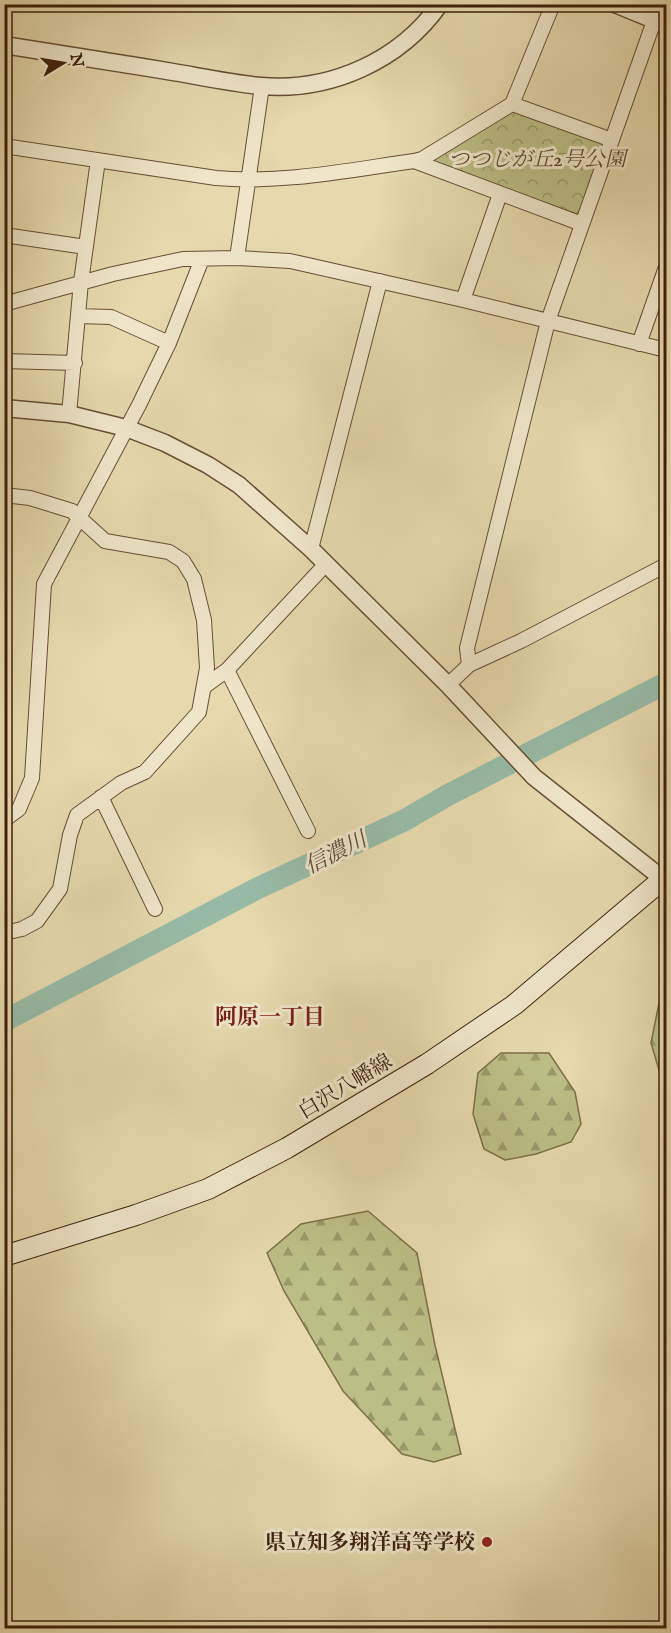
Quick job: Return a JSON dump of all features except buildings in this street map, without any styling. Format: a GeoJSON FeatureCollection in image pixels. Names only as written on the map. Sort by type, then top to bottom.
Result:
{"type":"FeatureCollection","features":[{"type":"Feature","properties":{"kind":"main road","name":"白沢八幡線"},"geometry":{"type":"LineString","coordinates":[[4,1256],[136,1215],[208,1189],[287,1148],[427,1064],[514,1005],[665,880]]}},
{"type":"Feature","properties":{"kind":"street"},"geometry":{"type":"LineString","coordinates":[[4,45],[262,86],[313,84],[362,68],[408,42],[440,4]]}},
{"type":"Feature","properties":{"kind":"street"},"geometry":{"type":"LineString","coordinates":[[4,146],[247,181],[305,176],[422,159],[512,104],[553,4]]}},
{"type":"Feature","properties":{"kind":"street"},"geometry":{"type":"LineString","coordinates":[[615,4],[660,23]]}},
{"type":"Feature","properties":{"kind":"street"},"geometry":{"type":"LineString","coordinates":[[469,665],[467,648],[548,321],[612,140],[660,23],[660,4]]}},
{"type":"Feature","properties":{"kind":"street"},"geometry":{"type":"LineString","coordinates":[[237,258],[262,86]]}},
{"type":"Feature","properties":{"kind":"street"},"geometry":{"type":"LineString","coordinates":[[512,104],[612,140]]}},
{"type":"Feature","properties":{"kind":"street"},"geometry":{"type":"LineString","coordinates":[[69,414],[81,282],[98,160]]}},
{"type":"Feature","properties":{"kind":"street"},"geometry":{"type":"LineString","coordinates":[[414,161],[582,224]]}},
{"type":"Feature","properties":{"kind":"street"},"geometry":{"type":"LineString","coordinates":[[463,300],[500,194]]}},
{"type":"Feature","properties":{"kind":"street"},"geometry":{"type":"LineString","coordinates":[[4,235],[86,247]]}},
{"type":"Feature","properties":{"kind":"street"},"geometry":{"type":"LineString","coordinates":[[4,304],[81,282],[173,261],[237,258],[290,261],[463,300],[666,350]]}},
{"type":"Feature","properties":{"kind":"street"},"geometry":{"type":"LineString","coordinates":[[4,820],[19,809],[32,778],[44,584],[169,343],[202,259]]}},
{"type":"Feature","properties":{"kind":"street"},"geometry":{"type":"LineString","coordinates":[[639,344],[666,267]]}},
{"type":"Feature","properties":{"kind":"street"},"geometry":{"type":"LineString","coordinates":[[311,549],[380,281]]}},
{"type":"Feature","properties":{"kind":"street"},"geometry":{"type":"LineString","coordinates":[[78,316],[111,317],[169,343]]}},
{"type":"Feature","properties":{"kind":"street"},"geometry":{"type":"LineString","coordinates":[[4,361],[75,363]]}},
{"type":"Feature","properties":{"kind":"street"},"geometry":{"type":"LineString","coordinates":[[4,408],[69,414],[126,428],[165,443],[208,465],[239,485],[311,549],[448,685],[534,777],[665,880]]}},
{"type":"Feature","properties":{"kind":"street"},"geometry":{"type":"LineString","coordinates":[[4,495],[30,498],[72,511],[105,541],[169,552],[183,561],[194,579],[204,620],[207,668],[199,712],[145,772],[121,783],[77,815],[70,835],[60,889],[37,921],[22,929],[4,933]]}},
{"type":"Feature","properties":{"kind":"street"},"geometry":{"type":"LineString","coordinates":[[205,686],[227,670],[326,564]]}},
{"type":"Feature","properties":{"kind":"street"},"geometry":{"type":"LineString","coordinates":[[448,685],[469,665],[521,641],[666,565]]}},
{"type":"Feature","properties":{"kind":"street"},"geometry":{"type":"LineString","coordinates":[[227,670],[308,831]]}},
{"type":"Feature","properties":{"kind":"street"},"geometry":{"type":"LineString","coordinates":[[101,797],[155,909]]}},
{"type":"Feature","properties":{"kind":"green space","name":"つつじが丘2号公園"},"geometry":{"type":"Polygon","coordinates":[[[519,111],[601,140],[605,146],[580,211],[576,214],[434,163],[434,159],[508,113],[519,111]]]}},
{"type":"Feature","properties":{"kind":"green space"},"geometry":{"type":"Polygon","coordinates":[[[666,985],[666,1094],[651,1043],[662,988],[666,985]]]}},
{"type":"Feature","properties":{"kind":"green space"},"geometry":{"type":"Polygon","coordinates":[[[501,1053],[549,1053],[575,1092],[581,1124],[571,1142],[536,1154],[505,1160],[484,1149],[473,1114],[478,1073],[501,1053]]]}},
{"type":"Feature","properties":{"kind":"green space"},"geometry":{"type":"Polygon","coordinates":[[[368,1211],[417,1253],[435,1345],[461,1454],[434,1462],[402,1454],[343,1391],[284,1291],[267,1253],[301,1224],[368,1211]]]}},
{"type":"Feature","properties":{"kind":"waterway","name":"信濃川"},"geometry":{"type":"LineString","coordinates":[[4,1021],[258,888],[403,821],[448,795],[666,683]]}},
{"type":"Feature","properties":{"kind":"place","name":"県立知多翔洋高等学校"},"geometry":{"type":"Point","coordinates":[487,1542]}},
{"type":"Feature","properties":{"kind":"district","name":"阿原一丁目"},"geometry":{"type":"Point","coordinates":[270,1016]}}]}
